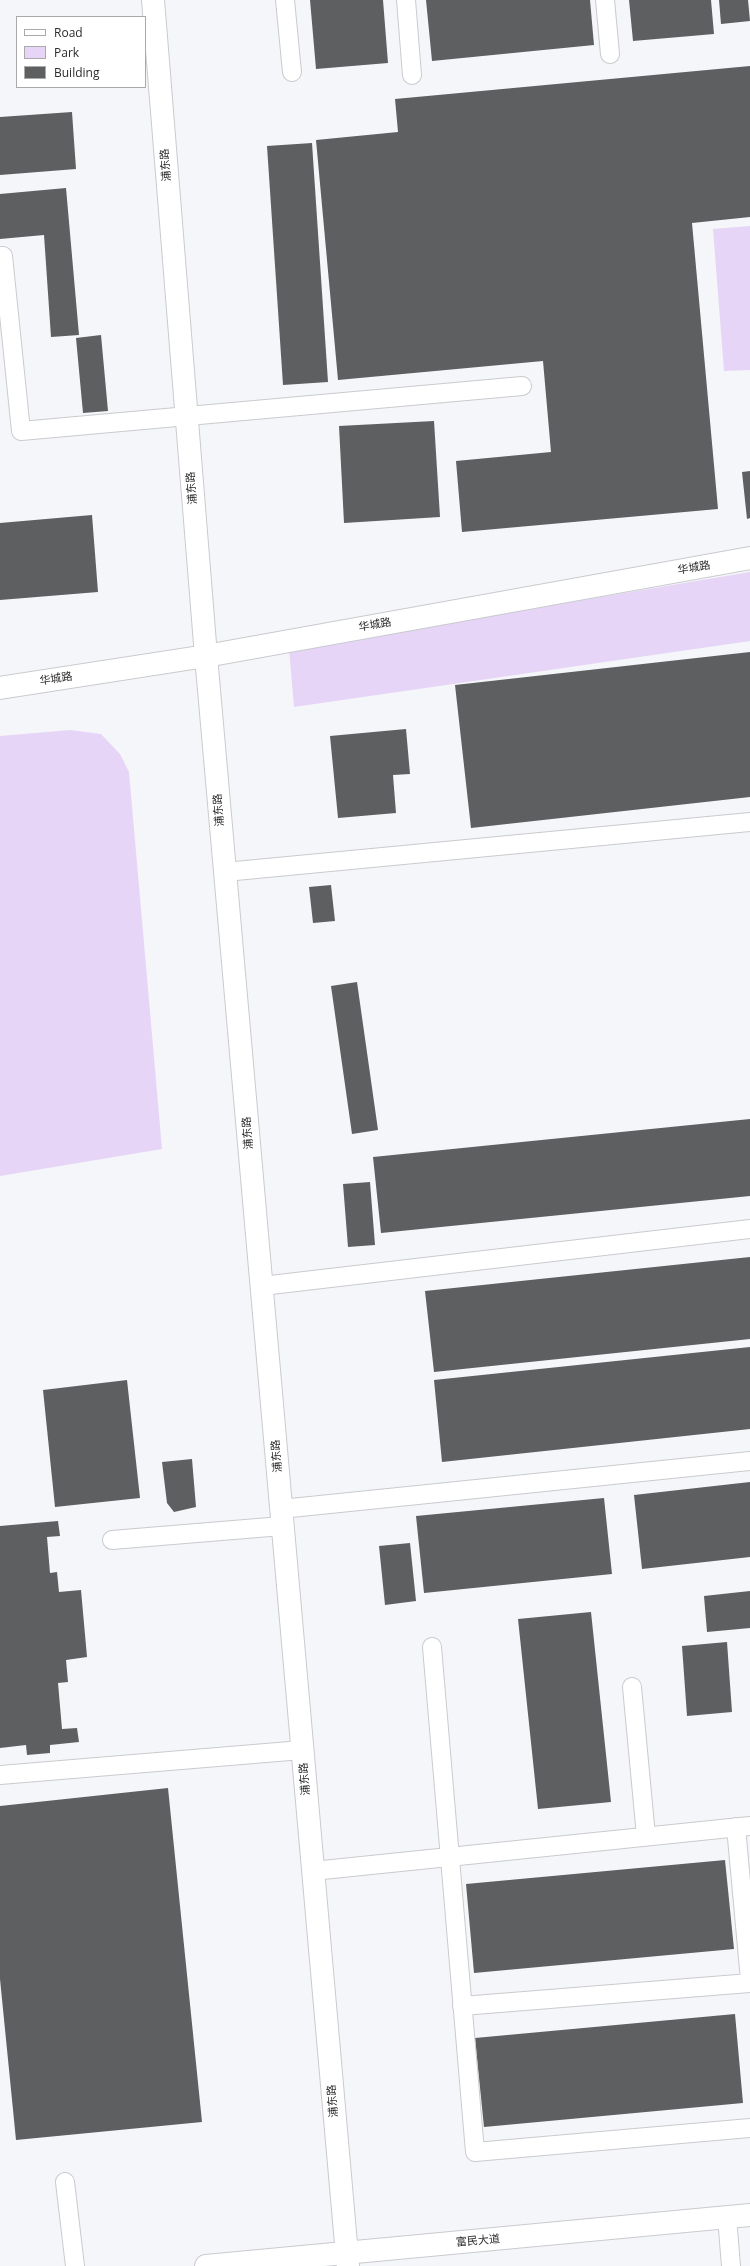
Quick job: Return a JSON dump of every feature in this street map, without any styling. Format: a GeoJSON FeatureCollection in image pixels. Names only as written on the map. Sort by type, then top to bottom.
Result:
{"type":"FeatureCollection","features":[{"type":"Feature","properties":{"kind":"street","name":"浦东路"},"geometry":{"type":"LineString","coordinates":[[153,0],[206,656],[347,2260]]}},
{"type":"Feature","properties":{"kind":"street","name":"华城路"},"geometry":{"type":"LineString","coordinates":[[0,688],[206,656],[750,558]]}},
{"type":"Feature","properties":{"kind":"street","name":"富民大道"},"geometry":{"type":"LineString","coordinates":[[206,2266],[347,2260],[750,2215]]}},
{"type":"Feature","properties":{"kind":"lane"},"geometry":{"type":"LineString","coordinates":[[285,0],[292,72]]}},
{"type":"Feature","properties":{"kind":"lane"},"geometry":{"type":"LineString","coordinates":[[406,0],[412,74]]}},
{"type":"Feature","properties":{"kind":"lane"},"geometry":{"type":"LineString","coordinates":[[605,0],[610,54]]}},
{"type":"Feature","properties":{"kind":"lane"},"geometry":{"type":"LineString","coordinates":[[0,256],[3,256],[21,431],[522,386]]}},
{"type":"Feature","properties":{"kind":"lane"},"geometry":{"type":"LineString","coordinates":[[225,872],[750,822]]}},
{"type":"Feature","properties":{"kind":"lane"},"geometry":{"type":"LineString","coordinates":[[262,1286],[750,1229]]}},
{"type":"Feature","properties":{"kind":"lane"},"geometry":{"type":"LineString","coordinates":[[112,1540],[282,1517],[750,1461]]}},
{"type":"Feature","properties":{"kind":"lane"},"geometry":{"type":"LineString","coordinates":[[432,1647],[475,2152],[750,2128]]}},
{"type":"Feature","properties":{"kind":"lane"},"geometry":{"type":"LineString","coordinates":[[632,1687],[646,1836]]}},
{"type":"Feature","properties":{"kind":"lane"},"geometry":{"type":"LineString","coordinates":[[0,1775],[302,1750]]}},
{"type":"Feature","properties":{"kind":"lane"},"geometry":{"type":"LineString","coordinates":[[313,1871],[743,1826],[750,1982],[462,2006]]}},
{"type":"Feature","properties":{"kind":"lane"},"geometry":{"type":"LineString","coordinates":[[65,2182],[75,2266]]}},
{"type":"Feature","properties":{"kind":"lane"},"geometry":{"type":"LineString","coordinates":[[727,2217],[731,2266]]}},
{"type":"Feature","properties":{"kind":"green space"},"geometry":{"type":"Polygon","coordinates":[[[750,226],[750,370],[724,371],[713,229],[750,226]]]}},
{"type":"Feature","properties":{"kind":"green space"},"geometry":{"type":"Polygon","coordinates":[[[750,572],[750,641],[294,707],[289,649],[750,572]]]}},
{"type":"Feature","properties":{"kind":"green space"},"geometry":{"type":"Polygon","coordinates":[[[70,730],[101,734],[120,754],[129,772],[162,1149],[0,1176],[0,736],[70,730]]]}},
{"type":"Feature","properties":{"kind":"building"},"geometry":{"type":"Polygon","coordinates":[[[310,0],[383,0],[388,63],[316,69],[310,0]]]}},
{"type":"Feature","properties":{"kind":"building"},"geometry":{"type":"Polygon","coordinates":[[[426,0],[590,0],[594,45],[432,61],[426,0]]]}},
{"type":"Feature","properties":{"kind":"building"},"geometry":{"type":"Polygon","coordinates":[[[629,0],[711,0],[714,34],[633,41],[629,0]]]}},
{"type":"Feature","properties":{"kind":"building"},"geometry":{"type":"Polygon","coordinates":[[[719,0],[748,0],[750,21],[721,24],[719,0]]]}},
{"type":"Feature","properties":{"kind":"building"},"geometry":{"type":"Polygon","coordinates":[[[750,66],[750,217],[692,223],[718,509],[462,532],[456,461],[551,452],[543,361],[338,380],[316,140],[398,132],[395,99],[750,66]]]}},
{"type":"Feature","properties":{"kind":"building"},"geometry":{"type":"Polygon","coordinates":[[[72,112],[76,169],[0,175],[0,117],[72,112]]]}},
{"type":"Feature","properties":{"kind":"building"},"geometry":{"type":"Polygon","coordinates":[[[312,143],[328,382],[283,385],[267,146],[312,143]]]}},
{"type":"Feature","properties":{"kind":"building"},"geometry":{"type":"Polygon","coordinates":[[[66,188],[79,335],[51,337],[44,235],[0,239],[0,194],[66,188]]]}},
{"type":"Feature","properties":{"kind":"building"},"geometry":{"type":"Polygon","coordinates":[[[101,335],[108,411],[83,413],[76,338],[101,335]]]}},
{"type":"Feature","properties":{"kind":"building"},"geometry":{"type":"Polygon","coordinates":[[[434,421],[440,517],[344,523],[339,426],[434,421]]]}},
{"type":"Feature","properties":{"kind":"building"},"geometry":{"type":"Polygon","coordinates":[[[750,471],[750,518],[747,519],[742,472],[750,471]]]}},
{"type":"Feature","properties":{"kind":"building"},"geometry":{"type":"Polygon","coordinates":[[[92,515],[98,592],[0,600],[0,523],[92,515]]]}},
{"type":"Feature","properties":{"kind":"building"},"geometry":{"type":"Polygon","coordinates":[[[750,652],[750,797],[471,828],[455,685],[750,652]]]}},
{"type":"Feature","properties":{"kind":"building"},"geometry":{"type":"Polygon","coordinates":[[[406,729],[410,774],[393,775],[396,813],[338,818],[330,736],[406,729]]]}},
{"type":"Feature","properties":{"kind":"building"},"geometry":{"type":"Polygon","coordinates":[[[331,885],[335,921],[313,923],[309,887],[331,885]]]}},
{"type":"Feature","properties":{"kind":"building"},"geometry":{"type":"Polygon","coordinates":[[[357,982],[378,1130],[352,1134],[331,986],[357,982]]]}},
{"type":"Feature","properties":{"kind":"building"},"geometry":{"type":"Polygon","coordinates":[[[750,1119],[750,1196],[381,1233],[373,1157],[750,1119]]]}},
{"type":"Feature","properties":{"kind":"building"},"geometry":{"type":"Polygon","coordinates":[[[370,1182],[375,1245],[348,1247],[343,1184],[370,1182]]]}},
{"type":"Feature","properties":{"kind":"building"},"geometry":{"type":"Polygon","coordinates":[[[750,1257],[750,1339],[434,1372],[425,1291],[750,1257]]]}},
{"type":"Feature","properties":{"kind":"building"},"geometry":{"type":"Polygon","coordinates":[[[750,1347],[750,1429],[442,1462],[434,1380],[750,1347]]]}},
{"type":"Feature","properties":{"kind":"building"},"geometry":{"type":"Polygon","coordinates":[[[127,1380],[140,1498],[55,1507],[43,1390],[127,1380]]]}},
{"type":"Feature","properties":{"kind":"building"},"geometry":{"type":"Polygon","coordinates":[[[192,1459],[196,1507],[174,1512],[167,1503],[162,1462],[192,1459]]]}},
{"type":"Feature","properties":{"kind":"building"},"geometry":{"type":"Polygon","coordinates":[[[750,1482],[750,1557],[642,1569],[634,1495],[750,1482]]]}},
{"type":"Feature","properties":{"kind":"building"},"geometry":{"type":"Polygon","coordinates":[[[604,1498],[612,1574],[424,1593],[416,1516],[604,1498]]]}},
{"type":"Feature","properties":{"kind":"building"},"geometry":{"type":"Polygon","coordinates":[[[58,1521],[60,1536],[47,1537],[50,1573],[57,1572],[59,1592],[81,1590],[87,1657],[66,1660],[68,1682],[58,1683],[62,1729],[77,1728],[79,1742],[50,1745],[50,1753],[27,1755],[26,1745],[0,1748],[0,1526],[58,1521]]]}},
{"type":"Feature","properties":{"kind":"building"},"geometry":{"type":"Polygon","coordinates":[[[410,1543],[416,1601],[385,1605],[379,1546],[410,1543]]]}},
{"type":"Feature","properties":{"kind":"building"},"geometry":{"type":"Polygon","coordinates":[[[750,1591],[750,1628],[707,1632],[704,1596],[750,1591]]]}},
{"type":"Feature","properties":{"kind":"building"},"geometry":{"type":"Polygon","coordinates":[[[591,1612],[611,1802],[538,1809],[518,1619],[591,1612]]]}},
{"type":"Feature","properties":{"kind":"building"},"geometry":{"type":"Polygon","coordinates":[[[727,1642],[732,1712],[687,1716],[682,1646],[727,1642]]]}},
{"type":"Feature","properties":{"kind":"building"},"geometry":{"type":"Polygon","coordinates":[[[168,1788],[202,2122],[16,2140],[0,1979],[0,1806],[168,1788]]]}},
{"type":"Feature","properties":{"kind":"building"},"geometry":{"type":"Polygon","coordinates":[[[725,1860],[734,1949],[474,1973],[466,1884],[725,1860]]]}},
{"type":"Feature","properties":{"kind":"building"},"geometry":{"type":"Polygon","coordinates":[[[735,2014],[743,2103],[484,2127],[475,2038],[735,2014]]]}}]}
